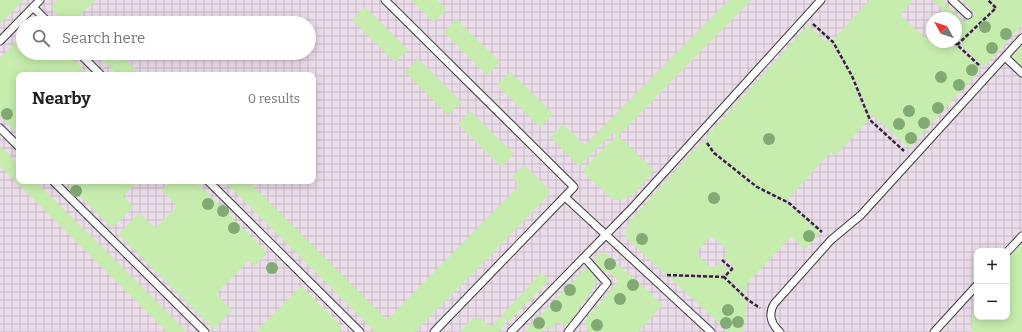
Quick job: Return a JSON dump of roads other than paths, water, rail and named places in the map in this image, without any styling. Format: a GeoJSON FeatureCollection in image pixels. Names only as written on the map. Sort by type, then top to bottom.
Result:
{"type":"FeatureCollection","features":[{"type":"Feature","properties":{"kind":"lane"},"geometry":{"type":"LineString","coordinates":[[24,16],[40,0]]}},
{"type":"Feature","properties":{"kind":"lane"},"geometry":{"type":"LineString","coordinates":[[385,0],[574,187],[434,332]]}},
{"type":"Feature","properties":{"kind":"lane"},"geometry":{"type":"LineString","coordinates":[[511,332],[605,235],[821,0]]}},
{"type":"Feature","properties":{"kind":"lane"},"geometry":{"type":"LineString","coordinates":[[952,0],[968,15]]}},
{"type":"Feature","properties":{"kind":"lane"},"geometry":{"type":"LineString","coordinates":[[33,7],[42,16]]}},
{"type":"Feature","properties":{"kind":"lane"},"geometry":{"type":"LineString","coordinates":[[0,41],[16,25]]}},
{"type":"Feature","properties":{"kind":"lane"},"geometry":{"type":"LineString","coordinates":[[780,332],[776,329],[770,317],[774,304],[831,240],[861,215],[1022,38]]}},
{"type":"Feature","properties":{"kind":"lane"},"geometry":{"type":"LineString","coordinates":[[1004,57],[1022,73]]}},
{"type":"Feature","properties":{"kind":"lane"},"geometry":{"type":"LineString","coordinates":[[86,60],[98,72]]}},
{"type":"Feature","properties":{"kind":"lane"},"geometry":{"type":"LineString","coordinates":[[0,128],[16,144]]}},
{"type":"Feature","properties":{"kind":"lane"},"geometry":{"type":"LineString","coordinates":[[56,184],[205,332]]}},
{"type":"Feature","properties":{"kind":"lane"},"geometry":{"type":"LineString","coordinates":[[211,184],[354,330]]}},
{"type":"Feature","properties":{"kind":"lane"},"geometry":{"type":"LineString","coordinates":[[565,197],[711,332]]}},
{"type":"Feature","properties":{"kind":"lane"},"geometry":{"type":"LineString","coordinates":[[1010,249],[1022,236]]}},
{"type":"Feature","properties":{"kind":"lane"},"geometry":{"type":"LineString","coordinates":[[568,332],[607,283],[584,257]]}},
{"type":"Feature","properties":{"kind":"lane"},"geometry":{"type":"LineString","coordinates":[[934,332],[974,288]]}}]}
